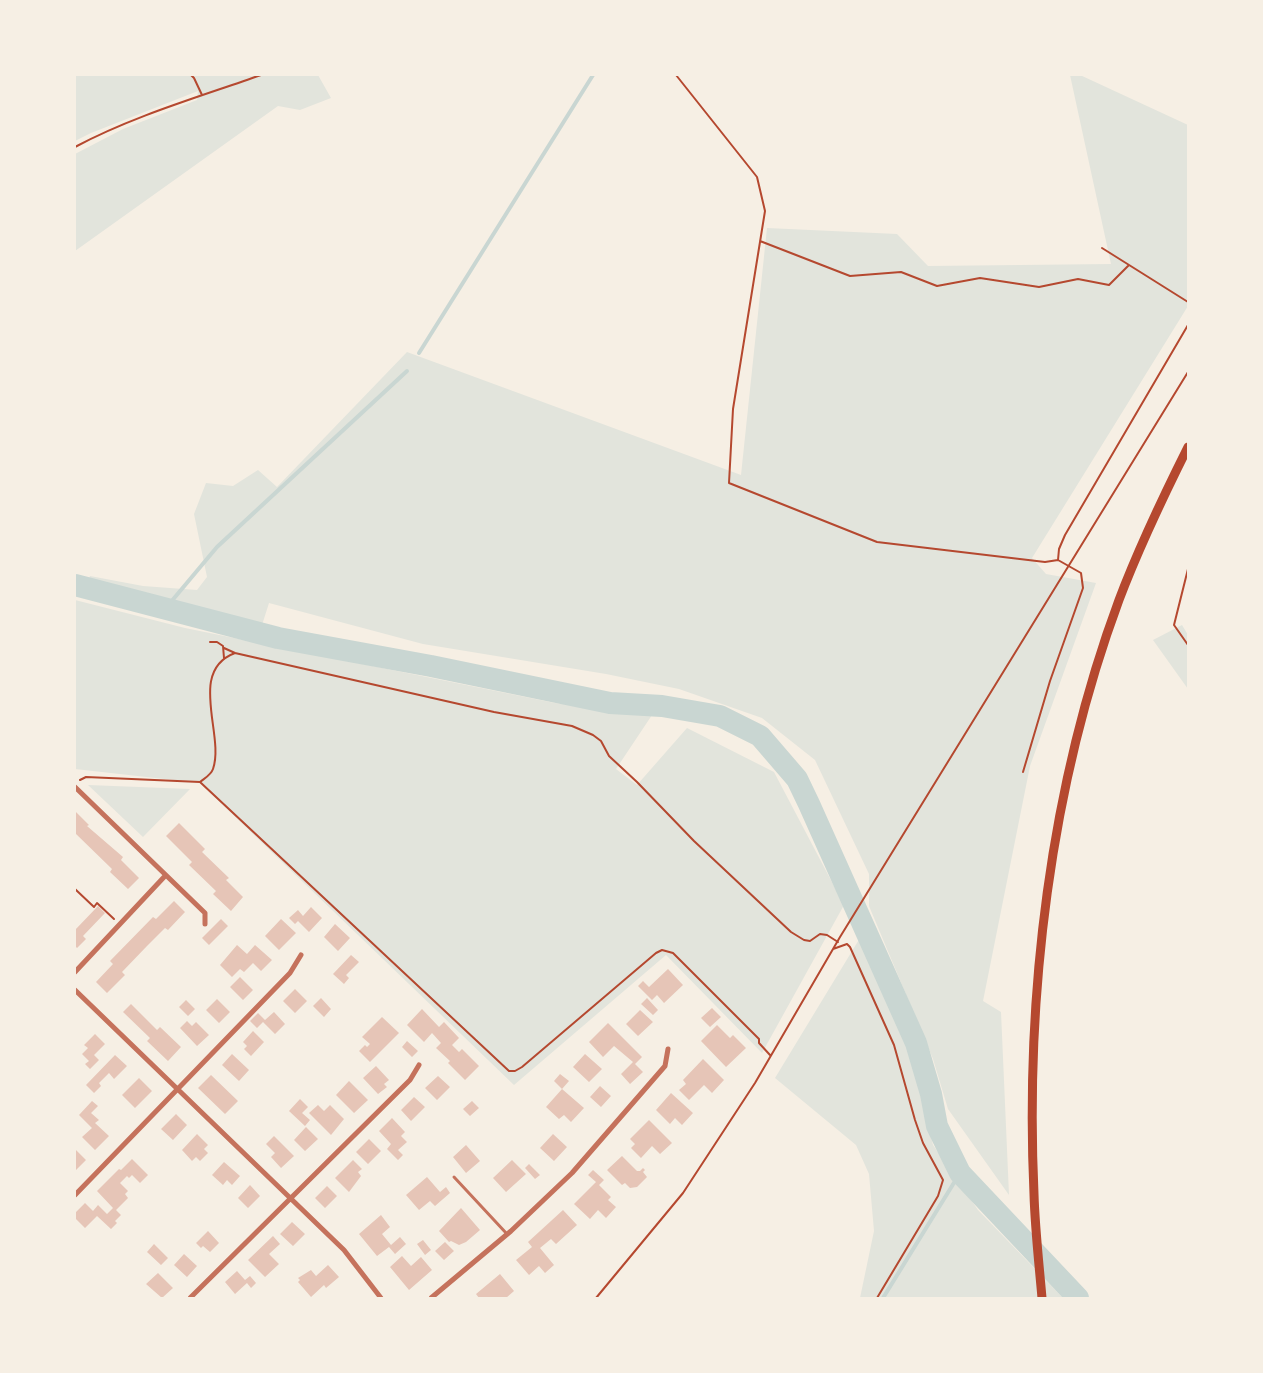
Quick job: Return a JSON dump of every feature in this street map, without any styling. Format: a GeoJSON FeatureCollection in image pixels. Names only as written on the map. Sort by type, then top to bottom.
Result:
{"type":"FeatureCollection","features":[{"type":"Feature","properties":{"kind":"highway"},"geometry":{"type":"LineString","coordinates":[[1042,1298],[1034,1196],[1033,1065],[1036,1001],[1047,894],[1055,845],[1067,780],[1089,695],[1119,600],[1143,542],[1188,447]]}},
{"type":"Feature","properties":{"kind":"street"},"geometry":{"type":"LineString","coordinates":[[75,784],[165,876],[205,913],[205,924]]}},
{"type":"Feature","properties":{"kind":"street"},"geometry":{"type":"LineString","coordinates":[[75,972],[165,876]]}},
{"type":"Feature","properties":{"kind":"street"},"geometry":{"type":"LineString","coordinates":[[75,1195],[290,972],[301,955]]}},
{"type":"Feature","properties":{"kind":"street"},"geometry":{"type":"LineString","coordinates":[[75,990],[344,1250],[381,1298]]}},
{"type":"Feature","properties":{"kind":"street"},"geometry":{"type":"LineString","coordinates":[[431,1298],[507,1234],[572,1173],[665,1066],[668,1049]]}},
{"type":"Feature","properties":{"kind":"street"},"geometry":{"type":"LineString","coordinates":[[190,1298],[410,1080],[419,1065]]}},
{"type":"Feature","properties":{"kind":"lane"},"geometry":{"type":"LineString","coordinates":[[453,1177],[507,1234]]}},
{"type":"Feature","properties":{"kind":"path"},"geometry":{"type":"LineString","coordinates":[[190,75],[194,78],[202,95]]}},
{"type":"Feature","properties":{"kind":"path"},"geometry":{"type":"LineString","coordinates":[[75,147],[92,138],[202,95],[261,75]]}},
{"type":"Feature","properties":{"kind":"path"},"geometry":{"type":"LineString","coordinates":[[676,75],[757,177],[765,211],[733,409],[729,483],[877,542],[1045,562],[1058,560],[1081,573],[1083,588],[1050,681],[1023,772]]}},
{"type":"Feature","properties":{"kind":"path"},"geometry":{"type":"LineString","coordinates":[[760,241],[850,276],[901,272],[937,286],[980,278],[1039,287],[1078,279],[1108,285],[1129,266]]}},
{"type":"Feature","properties":{"kind":"path"},"geometry":{"type":"LineString","coordinates":[[1102,248],[1188,302]]}},
{"type":"Feature","properties":{"kind":"path"},"geometry":{"type":"LineString","coordinates":[[1058,560],[1059,549],[1065,535],[1188,325]]}},
{"type":"Feature","properties":{"kind":"path"},"geometry":{"type":"LineString","coordinates":[[596,1298],[682,1193],[771,1056],[840,937],[1188,372]]}},
{"type":"Feature","properties":{"kind":"path"},"geometry":{"type":"LineString","coordinates":[[1188,569],[1174,625],[1188,645]]}},
{"type":"Feature","properties":{"kind":"path"},"geometry":{"type":"LineString","coordinates":[[210,642],[217,642],[235,653],[494,712],[572,726],[593,735],[601,741],[609,756],[694,841],[791,932],[804,940],[810,941],[820,934],[827,935],[838,942]]}},
{"type":"Feature","properties":{"kind":"path"},"geometry":{"type":"LineString","coordinates":[[223,660],[224,648]]}},
{"type":"Feature","properties":{"kind":"path"},"geometry":{"type":"LineString","coordinates":[[75,784],[86,777],[200,782],[210,775],[215,755],[210,687],[217,667],[223,660],[235,653]]}},
{"type":"Feature","properties":{"kind":"path"},"geometry":{"type":"LineString","coordinates":[[200,782],[504,1068],[515,1071],[522,1067],[662,950],[673,953],[759,1039],[759,1043],[771,1056]]}},
{"type":"Feature","properties":{"kind":"path"},"geometry":{"type":"LineString","coordinates":[[75,889],[94,907],[98,903],[119,924]]}},
{"type":"Feature","properties":{"kind":"path"},"geometry":{"type":"LineString","coordinates":[[833,949],[847,944],[850,947],[894,1045],[923,1143],[942,1180],[938,1196],[877,1298]]}},
{"type":"Feature","properties":{"kind":"shaded area"},"geometry":{"type":"Polygon","coordinates":[[[75,75],[318,75],[331,98],[300,110],[278,106],[75,251],[75,154],[123,129],[197,100],[198,91],[75,141],[75,75]]]}},
{"type":"Feature","properties":{"kind":"shaded area"},"geometry":{"type":"Polygon","coordinates":[[[1070,75],[1080,75],[1188,125],[1188,306],[1032,558],[1046,574],[1096,583],[1030,766],[983,1001],[1001,1012],[1009,1195],[948,1109],[933,1059],[869,906],[869,874],[815,760],[762,718],[679,689],[606,674],[423,644],[269,603],[262,625],[88,583],[90,576],[143,586],[197,590],[207,577],[194,514],[206,483],[233,486],[258,470],[277,487],[407,352],[741,475],[767,228],[897,234],[928,266],[1111,264],[1070,75]]]}},
{"type":"Feature","properties":{"kind":"shaded area"},"geometry":{"type":"Polygon","coordinates":[[[75,600],[185,628],[555,703],[652,715],[616,769],[637,785],[687,728],[774,772],[844,905],[762,1053],[666,955],[514,1085],[200,783],[75,769],[75,600]]]}},
{"type":"Feature","properties":{"kind":"shaded area"},"geometry":{"type":"Polygon","coordinates":[[[1182,625],[1188,635],[1188,689],[1153,640],[1182,625]]]}},
{"type":"Feature","properties":{"kind":"shaded area"},"geometry":{"type":"Polygon","coordinates":[[[88,785],[190,789],[143,837],[88,785]]]}},
{"type":"Feature","properties":{"kind":"shaded area"},"geometry":{"type":"Polygon","coordinates":[[[863,933],[905,1031],[933,1145],[978,1210],[1063,1298],[860,1298],[874,1231],[869,1174],[856,1145],[775,1078],[863,933]]]}},
{"type":"Feature","properties":{"kind":"building"},"geometry":{"type":"Polygon","coordinates":[[[75,811],[89,825],[87,826],[123,857],[121,860],[139,878],[128,889],[110,872],[112,869],[75,833],[75,811]]]}},
{"type":"Feature","properties":{"kind":"building"},"geometry":{"type":"Polygon","coordinates":[[[179,823],[205,849],[202,852],[229,878],[226,880],[243,897],[231,911],[213,894],[216,891],[189,865],[192,862],[166,836],[179,823]]]}},
{"type":"Feature","properties":{"kind":"building"},"geometry":{"type":"Polygon","coordinates":[[[174,901],[185,912],[168,930],[165,928],[147,946],[122,972],[125,975],[107,993],[96,982],[113,964],[110,961],[153,917],[156,919],[174,901]]]}},
{"type":"Feature","properties":{"kind":"building"},"geometry":{"type":"Polygon","coordinates":[[[98,906],[105,913],[83,936],[86,939],[77,948],[75,930],[98,906]]]}},
{"type":"Feature","properties":{"kind":"building"},"geometry":{"type":"Polygon","coordinates":[[[311,907],[322,918],[309,932],[298,921],[295,924],[289,918],[298,910],[303,916],[311,907]]]}},
{"type":"Feature","properties":{"kind":"building"},"geometry":{"type":"Polygon","coordinates":[[[221,919],[228,926],[209,945],[202,938],[221,919]]]}},
{"type":"Feature","properties":{"kind":"building"},"geometry":{"type":"Polygon","coordinates":[[[281,919],[296,933],[279,950],[265,936],[281,919]]]}},
{"type":"Feature","properties":{"kind":"building"},"geometry":{"type":"Polygon","coordinates":[[[335,924],[350,938],[338,951],[324,937],[335,924]]]}},
{"type":"Feature","properties":{"kind":"building"},"geometry":{"type":"Polygon","coordinates":[[[237,945],[247,954],[255,945],[272,960],[261,971],[253,963],[244,972],[240,969],[232,977],[220,965],[237,945]]]}},
{"type":"Feature","properties":{"kind":"building"},"geometry":{"type":"Polygon","coordinates":[[[351,955],[359,962],[346,975],[349,978],[344,984],[333,974],[351,955]]]}},
{"type":"Feature","properties":{"kind":"building"},"geometry":{"type":"Polygon","coordinates":[[[668,969],[683,985],[664,1003],[657,995],[652,1000],[638,986],[643,981],[649,987],[668,969]]]}},
{"type":"Feature","properties":{"kind":"building"},"geometry":{"type":"Polygon","coordinates":[[[240,977],[253,990],[243,1000],[230,987],[240,977]]]}},
{"type":"Feature","properties":{"kind":"building"},"geometry":{"type":"Polygon","coordinates":[[[295,989],[307,1001],[295,1013],[283,1001],[295,989]]]}},
{"type":"Feature","properties":{"kind":"building"},"geometry":{"type":"Polygon","coordinates":[[[321,998],[331,1009],[324,1017],[313,1006],[321,998]]]}},
{"type":"Feature","properties":{"kind":"building"},"geometry":{"type":"Polygon","coordinates":[[[647,998],[658,1010],[653,1015],[641,1004],[647,998]]]}},
{"type":"Feature","properties":{"kind":"building"},"geometry":{"type":"Polygon","coordinates":[[[217,999],[230,1012],[219,1023],[206,1010],[217,999]]]}},
{"type":"Feature","properties":{"kind":"building"},"geometry":{"type":"Polygon","coordinates":[[[186,1000],[195,1009],[188,1016],[179,1007],[186,1000]]]}},
{"type":"Feature","properties":{"kind":"building"},"geometry":{"type":"Polygon","coordinates":[[[131,1004],[157,1030],[160,1027],[181,1047],[168,1061],[147,1041],[150,1038],[123,1012],[131,1004]]]}},
{"type":"Feature","properties":{"kind":"building"},"geometry":{"type":"Polygon","coordinates":[[[712,1008],[721,1017],[710,1027],[701,1018],[712,1008]]]}},
{"type":"Feature","properties":{"kind":"building"},"geometry":{"type":"Polygon","coordinates":[[[422,1009],[439,1027],[444,1022],[459,1038],[452,1045],[459,1052],[462,1049],[479,1066],[465,1080],[436,1048],[441,1043],[432,1033],[424,1042],[407,1025],[422,1009]]]}},
{"type":"Feature","properties":{"kind":"building"},"geometry":{"type":"Polygon","coordinates":[[[640,1010],[653,1022],[638,1036],[626,1024],[640,1010]]]}},
{"type":"Feature","properties":{"kind":"building"},"geometry":{"type":"Polygon","coordinates":[[[274,1012],[285,1024],[275,1034],[263,1022],[257,1028],[250,1021],[258,1013],[265,1020],[274,1012]]]}},
{"type":"Feature","properties":{"kind":"building"},"geometry":{"type":"Polygon","coordinates":[[[382,1017],[399,1033],[370,1062],[359,1051],[365,1045],[367,1047],[370,1044],[362,1037],[382,1017]]]}},
{"type":"Feature","properties":{"kind":"building"},"geometry":{"type":"Polygon","coordinates":[[[187,1021],[192,1026],[196,1022],[209,1035],[197,1046],[180,1028],[187,1021]]]}},
{"type":"Feature","properties":{"kind":"building"},"geometry":{"type":"Polygon","coordinates":[[[608,1023],[642,1057],[635,1064],[643,1072],[630,1084],[621,1074],[633,1062],[614,1046],[603,1057],[589,1042],[608,1023]]]}},
{"type":"Feature","properties":{"kind":"building"},"geometry":{"type":"Polygon","coordinates":[[[717,1025],[730,1038],[733,1035],[746,1048],[726,1067],[701,1041],[717,1025]]]}},
{"type":"Feature","properties":{"kind":"building"},"geometry":{"type":"Polygon","coordinates":[[[253,1031],[264,1042],[251,1056],[244,1049],[247,1046],[243,1042],[253,1031]]]}},
{"type":"Feature","properties":{"kind":"building"},"geometry":{"type":"Polygon","coordinates":[[[95,1034],[105,1044],[94,1055],[99,1060],[90,1069],[85,1064],[89,1061],[82,1054],[88,1048],[84,1045],[95,1034]]]}},
{"type":"Feature","properties":{"kind":"building"},"geometry":{"type":"Polygon","coordinates":[[[407,1041],[418,1051],[412,1057],[402,1047],[407,1041]]]}},
{"type":"Feature","properties":{"kind":"building"},"geometry":{"type":"Polygon","coordinates":[[[232,1054],[249,1070],[239,1081],[222,1065],[232,1054]]]}},
{"type":"Feature","properties":{"kind":"building"},"geometry":{"type":"Polygon","coordinates":[[[585,1054],[602,1069],[589,1082],[573,1067],[585,1054]]]}},
{"type":"Feature","properties":{"kind":"building"},"geometry":{"type":"Polygon","coordinates":[[[115,1055],[127,1066],[114,1079],[109,1073],[99,1083],[101,1086],[94,1093],[86,1085],[115,1055]]]}},
{"type":"Feature","properties":{"kind":"building"},"geometry":{"type":"Polygon","coordinates":[[[703,1059],[724,1080],[712,1093],[704,1085],[689,1100],[679,1090],[686,1084],[683,1080],[703,1059]]]}},
{"type":"Feature","properties":{"kind":"building"},"geometry":{"type":"Polygon","coordinates":[[[376,1066],[389,1080],[384,1084],[387,1087],[378,1094],[363,1078],[376,1066]]]}},
{"type":"Feature","properties":{"kind":"building"},"geometry":{"type":"Polygon","coordinates":[[[560,1074],[569,1081],[562,1089],[554,1081],[560,1074]]]}},
{"type":"Feature","properties":{"kind":"building"},"geometry":{"type":"Polygon","coordinates":[[[211,1075],[238,1101],[225,1114],[198,1088],[211,1075]]]}},
{"type":"Feature","properties":{"kind":"building"},"geometry":{"type":"Polygon","coordinates":[[[438,1076],[450,1087],[437,1100],[425,1088],[438,1076]]]}},
{"type":"Feature","properties":{"kind":"building"},"geometry":{"type":"Polygon","coordinates":[[[139,1078],[152,1091],[135,1108],[122,1095],[139,1078]]]}},
{"type":"Feature","properties":{"kind":"building"},"geometry":{"type":"Polygon","coordinates":[[[349,1081],[368,1100],[354,1113],[336,1095],[349,1081]]]}},
{"type":"Feature","properties":{"kind":"building"},"geometry":{"type":"Polygon","coordinates":[[[600,1086],[611,1096],[601,1107],[590,1097],[600,1086]]]}},
{"type":"Feature","properties":{"kind":"building"},"geometry":{"type":"Polygon","coordinates":[[[562,1089],[584,1108],[571,1122],[564,1115],[559,1119],[546,1107],[562,1089]]]}},
{"type":"Feature","properties":{"kind":"building"},"geometry":{"type":"Polygon","coordinates":[[[671,1093],[693,1113],[682,1125],[675,1118],[670,1124],[656,1110],[671,1093]]]}},
{"type":"Feature","properties":{"kind":"building"},"geometry":{"type":"Polygon","coordinates":[[[414,1097],[425,1107],[411,1121],[401,1110],[414,1097]]]}},
{"type":"Feature","properties":{"kind":"building"},"geometry":{"type":"Polygon","coordinates":[[[300,1099],[308,1107],[302,1113],[310,1120],[305,1126],[289,1111],[300,1099]]]}},
{"type":"Feature","properties":{"kind":"building"},"geometry":{"type":"Polygon","coordinates":[[[92,1101],[98,1106],[91,1113],[99,1120],[95,1123],[109,1136],[95,1150],[82,1137],[92,1128],[79,1115],[92,1101]]]}},
{"type":"Feature","properties":{"kind":"building"},"geometry":{"type":"Polygon","coordinates":[[[472,1101],[479,1108],[470,1116],[463,1109],[472,1101]]]}},
{"type":"Feature","properties":{"kind":"building"},"geometry":{"type":"Polygon","coordinates":[[[318,1105],[324,1111],[330,1105],[344,1119],[331,1135],[309,1113],[318,1105]]]}},
{"type":"Feature","properties":{"kind":"building"},"geometry":{"type":"Polygon","coordinates":[[[176,1114],[187,1125],[173,1140],[161,1129],[176,1114]]]}},
{"type":"Feature","properties":{"kind":"building"},"geometry":{"type":"Polygon","coordinates":[[[392,1118],[405,1132],[401,1136],[407,1142],[398,1150],[403,1155],[398,1160],[387,1149],[391,1144],[379,1131],[392,1118]]]}},
{"type":"Feature","properties":{"kind":"building"},"geometry":{"type":"Polygon","coordinates":[[[649,1120],[672,1143],[660,1154],[652,1146],[641,1158],[631,1148],[635,1144],[630,1139],[649,1120]]]}},
{"type":"Feature","properties":{"kind":"building"},"geometry":{"type":"Polygon","coordinates":[[[306,1127],[318,1139],[305,1151],[294,1140],[306,1127]]]}},
{"type":"Feature","properties":{"kind":"building"},"geometry":{"type":"Polygon","coordinates":[[[197,1134],[208,1145],[204,1149],[208,1153],[200,1161],[196,1157],[192,1161],[182,1150],[197,1134]]]}},
{"type":"Feature","properties":{"kind":"building"},"geometry":{"type":"Polygon","coordinates":[[[553,1134],[567,1147],[554,1161],[540,1148],[553,1134]]]}},
{"type":"Feature","properties":{"kind":"building"},"geometry":{"type":"Polygon","coordinates":[[[274,1136],[294,1156],[281,1168],[271,1157],[275,1153],[266,1144],[274,1136]]]}},
{"type":"Feature","properties":{"kind":"building"},"geometry":{"type":"Polygon","coordinates":[[[369,1139],[381,1151],[368,1164],[356,1152],[369,1139]]]}},
{"type":"Feature","properties":{"kind":"building"},"geometry":{"type":"Polygon","coordinates":[[[466,1145],[480,1161],[466,1173],[453,1157],[466,1145]]]}},
{"type":"Feature","properties":{"kind":"building"},"geometry":{"type":"Polygon","coordinates":[[[75,1149],[86,1160],[76,1170],[75,1169],[75,1149]]]}},
{"type":"Feature","properties":{"kind":"building"},"geometry":{"type":"Polygon","coordinates":[[[622,1156],[637,1171],[643,1168],[645,1170],[643,1172],[647,1177],[637,1187],[630,1188],[625,1183],[622,1185],[607,1170],[622,1156]]]}},
{"type":"Feature","properties":{"kind":"building"},"geometry":{"type":"Polygon","coordinates":[[[132,1159],[148,1175],[140,1183],[132,1175],[129,1178],[127,1176],[120,1183],[128,1191],[125,1194],[128,1198],[116,1210],[121,1215],[115,1221],[117,1223],[111,1229],[97,1216],[85,1228],[75,1218],[75,1213],[85,1203],[93,1211],[98,1205],[107,1214],[113,1208],[97,1191],[132,1159]]]}},
{"type":"Feature","properties":{"kind":"building"},"geometry":{"type":"Polygon","coordinates":[[[353,1160],[362,1169],[358,1172],[361,1176],[349,1192],[335,1178],[353,1160]]]}},
{"type":"Feature","properties":{"kind":"building"},"geometry":{"type":"Polygon","coordinates":[[[512,1160],[526,1174],[506,1192],[493,1178],[512,1160]]]}},
{"type":"Feature","properties":{"kind":"building"},"geometry":{"type":"Polygon","coordinates":[[[224,1162],[240,1176],[232,1185],[227,1180],[223,1185],[212,1175],[224,1162]]]}},
{"type":"Feature","properties":{"kind":"building"},"geometry":{"type":"Polygon","coordinates":[[[529,1164],[540,1175],[535,1179],[525,1168],[529,1164]]]}},
{"type":"Feature","properties":{"kind":"building"},"geometry":{"type":"Polygon","coordinates":[[[593,1170],[604,1180],[599,1185],[611,1197],[608,1200],[616,1207],[606,1218],[598,1210],[590,1219],[574,1204],[596,1182],[588,1175],[593,1170]]]}},
{"type":"Feature","properties":{"kind":"building"},"geometry":{"type":"Polygon","coordinates":[[[427,1177],[440,1192],[446,1187],[450,1193],[435,1206],[430,1201],[419,1210],[406,1195],[427,1177]]]}},
{"type":"Feature","properties":{"kind":"building"},"geometry":{"type":"Polygon","coordinates":[[[250,1185],[260,1196],[248,1208],[238,1198],[250,1185]]]}},
{"type":"Feature","properties":{"kind":"building"},"geometry":{"type":"Polygon","coordinates":[[[327,1186],[337,1196],[325,1208],[315,1198],[327,1186]]]}},
{"type":"Feature","properties":{"kind":"building"},"geometry":{"type":"Polygon","coordinates":[[[461,1208],[480,1230],[459,1245],[449,1242],[439,1231],[461,1208]]]}},
{"type":"Feature","properties":{"kind":"building"},"geometry":{"type":"Polygon","coordinates":[[[563,1210],[577,1225],[556,1244],[551,1239],[540,1248],[554,1265],[545,1273],[539,1266],[529,1275],[516,1260],[532,1247],[528,1242],[563,1210]]]}},
{"type":"Feature","properties":{"kind":"building"},"geometry":{"type":"Polygon","coordinates":[[[381,1215],[390,1227],[382,1234],[391,1245],[400,1237],[406,1244],[395,1254],[389,1247],[377,1256],[359,1234],[381,1215]]]}},
{"type":"Feature","properties":{"kind":"building"},"geometry":{"type":"Polygon","coordinates":[[[292,1222],[305,1234],[293,1246],[280,1234],[292,1222]]]}},
{"type":"Feature","properties":{"kind":"building"},"geometry":{"type":"Polygon","coordinates":[[[208,1231],[219,1243],[210,1252],[196,1243],[208,1231]]]}},
{"type":"Feature","properties":{"kind":"building"},"geometry":{"type":"Polygon","coordinates":[[[273,1236],[280,1244],[269,1254],[279,1264],[265,1277],[248,1260],[273,1236]]]}},
{"type":"Feature","properties":{"kind":"building"},"geometry":{"type":"Polygon","coordinates":[[[423,1240],[431,1250],[425,1255],[417,1244],[423,1240]]]}},
{"type":"Feature","properties":{"kind":"building"},"geometry":{"type":"Polygon","coordinates":[[[445,1242],[454,1251],[444,1260],[435,1251],[445,1242]]]}},
{"type":"Feature","properties":{"kind":"building"},"geometry":{"type":"Polygon","coordinates":[[[154,1244],[168,1258],[161,1265],[147,1252],[154,1244]]]}},
{"type":"Feature","properties":{"kind":"building"},"geometry":{"type":"Polygon","coordinates":[[[184,1254],[197,1266],[187,1277],[174,1265],[184,1254]]]}},
{"type":"Feature","properties":{"kind":"building"},"geometry":{"type":"Polygon","coordinates":[[[402,1256],[411,1266],[421,1257],[432,1270],[409,1290],[390,1267],[402,1256]]]}},
{"type":"Feature","properties":{"kind":"building"},"geometry":{"type":"Polygon","coordinates":[[[328,1265],[339,1277],[326,1288],[324,1285],[311,1297],[298,1282],[300,1280],[298,1278],[311,1270],[316,1276],[328,1265]]]}},
{"type":"Feature","properties":{"kind":"building"},"geometry":{"type":"Polygon","coordinates":[[[237,1271],[245,1280],[250,1276],[256,1283],[251,1288],[247,1283],[235,1294],[225,1282],[237,1271]]]}},
{"type":"Feature","properties":{"kind":"building"},"geometry":{"type":"Polygon","coordinates":[[[158,1273],[173,1288],[162,1298],[146,1284],[158,1273]]]}},
{"type":"Feature","properties":{"kind":"building"},"geometry":{"type":"Polygon","coordinates":[[[500,1274],[514,1291],[506,1298],[479,1298],[476,1294],[500,1274]]]}},
{"type":"Feature","properties":{"kind":"waterway"},"geometry":{"type":"LineString","coordinates":[[419,353],[593,75]]}},
{"type":"Feature","properties":{"kind":"waterway"},"geometry":{"type":"LineString","coordinates":[[165,609],[217,547],[407,371]]}},
{"type":"Feature","properties":{"kind":"waterway"},"geometry":{"type":"LineString","coordinates":[[75,585],[278,638],[431,666],[610,703],[662,706],[720,716],[760,736],[797,779],[809,804],[916,1043],[931,1094],[937,1126],[960,1173],[1078,1298]]}},
{"type":"Feature","properties":{"kind":"waterway"},"geometry":{"type":"LineString","coordinates":[[883,1298],[960,1173]]}}]}
